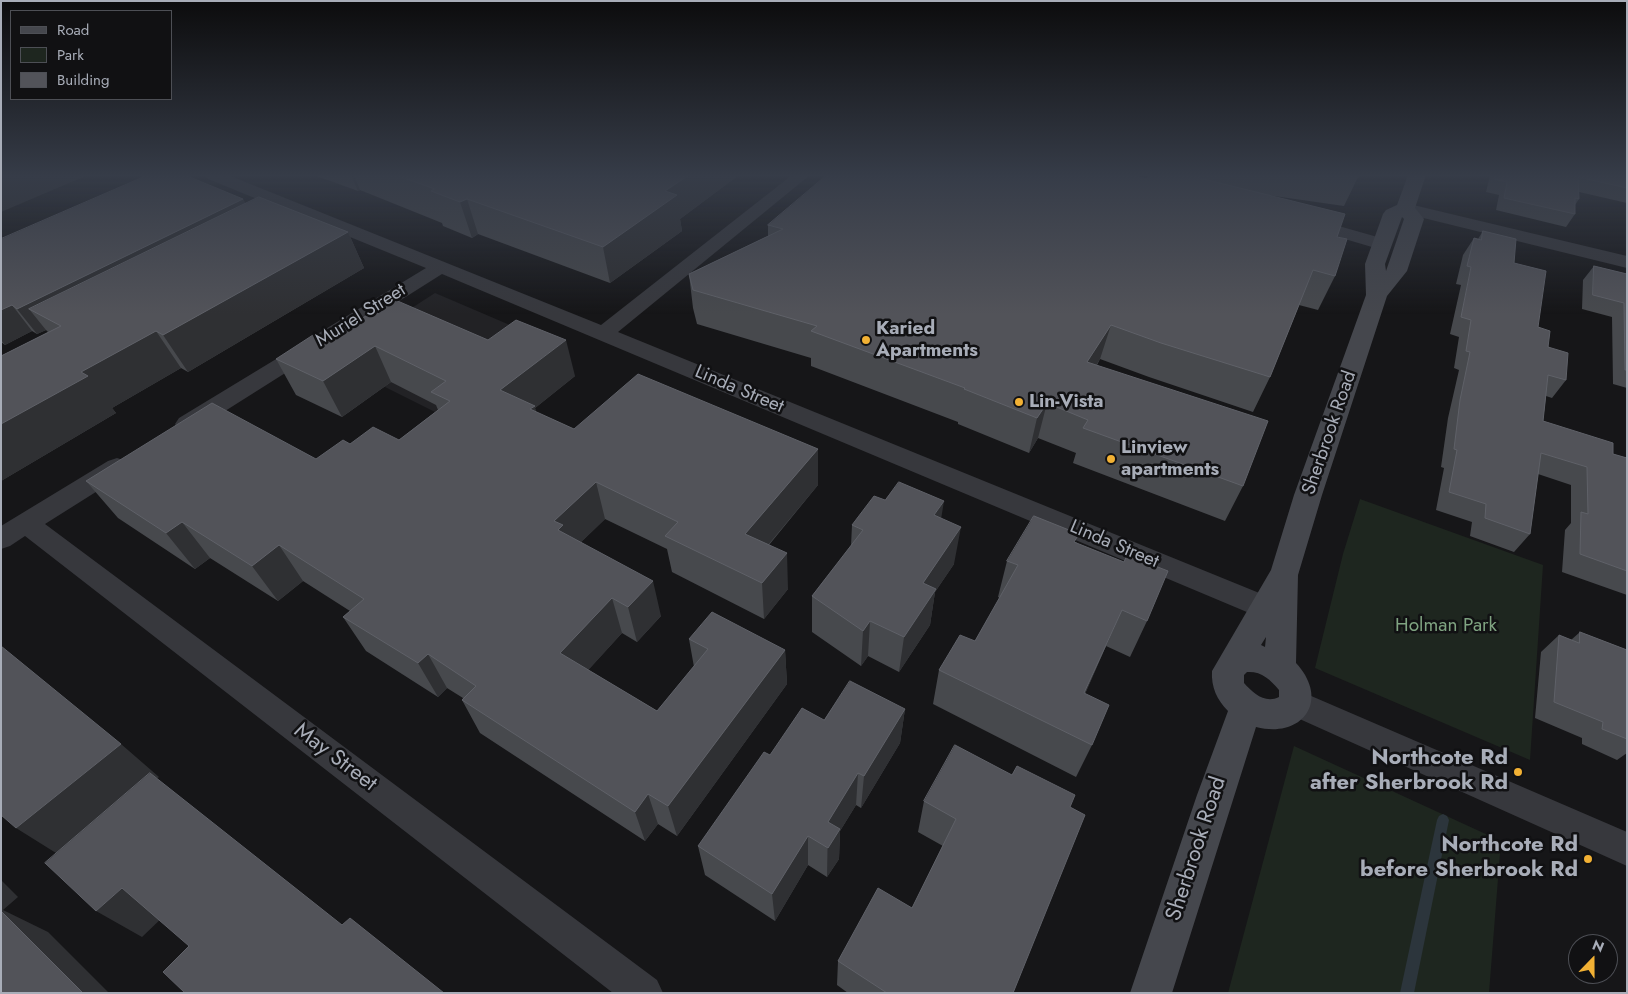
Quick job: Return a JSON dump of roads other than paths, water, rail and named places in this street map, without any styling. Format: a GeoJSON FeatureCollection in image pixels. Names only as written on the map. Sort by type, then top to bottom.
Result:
{"type":"FeatureCollection","features":[{"type":"Feature","properties":{"kind":"main road","name":"Sherbrook Road"},"geometry":{"type":"LineString","coordinates":[[1377,295],[1375,264],[1390,221]]}},
{"type":"Feature","properties":{"kind":"main road","name":"Sherbrook Road"},"geometry":{"type":"LineString","coordinates":[[1151,993],[1215,795],[1246,707],[1236,699],[1226,681],[1227,672],[1237,660],[1285,570],[1308,495],[1377,295],[1397,271],[1413,221]]}},
{"type":"Feature","properties":{"kind":"main road","name":"Sherbrook Road"},"geometry":{"type":"LineString","coordinates":[[1280,668],[1285,570]]}},
{"type":"Feature","properties":{"kind":"main road"},"geometry":{"type":"LineString","coordinates":[[1237,660],[1258,658],[1280,668],[1293,684],[1296,693],[1295,702],[1291,708],[1276,715],[1266,715],[1246,707]]}},
{"type":"Feature","properties":{"kind":"street","name":"Linda Street"},"geometry":{"type":"LineString","coordinates":[[328,221],[603,333],[1264,607]]}},
{"type":"Feature","properties":{"kind":"street"},"geometry":{"type":"LineString","coordinates":[[603,333],[744,221]]}},
{"type":"Feature","properties":{"kind":"street"},"geometry":{"type":"LineString","coordinates":[[1304,221],[1382,244]]}},
{"type":"Feature","properties":{"kind":"street"},"geometry":{"type":"LineString","coordinates":[[1460,221],[1627,262]]}},
{"type":"Feature","properties":{"kind":"street","name":"Muriel Street"},"geometry":{"type":"LineString","coordinates":[[170,434],[440,267]]}},
{"type":"Feature","properties":{"kind":"street"},"geometry":{"type":"LineString","coordinates":[[14,531],[137,455]]}},
{"type":"Feature","properties":{"kind":"street","name":"May Street"},"geometry":{"type":"LineString","coordinates":[[14,531],[644,993]]}},
{"type":"Feature","properties":{"kind":"street"},"geometry":{"type":"LineString","coordinates":[[1295,702],[1627,850]]}},
{"type":"Feature","properties":{"kind":"waterway"},"geometry":{"type":"LineString","coordinates":[[1407,993],[1443,820]]}},
{"type":"Feature","properties":{"kind":"place","name":"Karied Apartments"},"geometry":{"type":"Point","coordinates":[866,340]}},
{"type":"Feature","properties":{"kind":"place","name":"Lin-Vista"},"geometry":{"type":"Point","coordinates":[1019,402]}},
{"type":"Feature","properties":{"kind":"place","name":"Linview apartments"},"geometry":{"type":"Point","coordinates":[1111,459]}},
{"type":"Feature","properties":{"kind":"place","name":"Northcote Rd after Sherbrook Rd"},"geometry":{"type":"Point","coordinates":[1518,772]}},
{"type":"Feature","properties":{"kind":"place","name":"Northcote Rd before Sherbrook Rd"},"geometry":{"type":"Point","coordinates":[1588,859]}},
{"type":"Feature","properties":{"kind":"park label","name":"Holman Park"},"geometry":{"type":"Point","coordinates":[1446,626]}}]}
